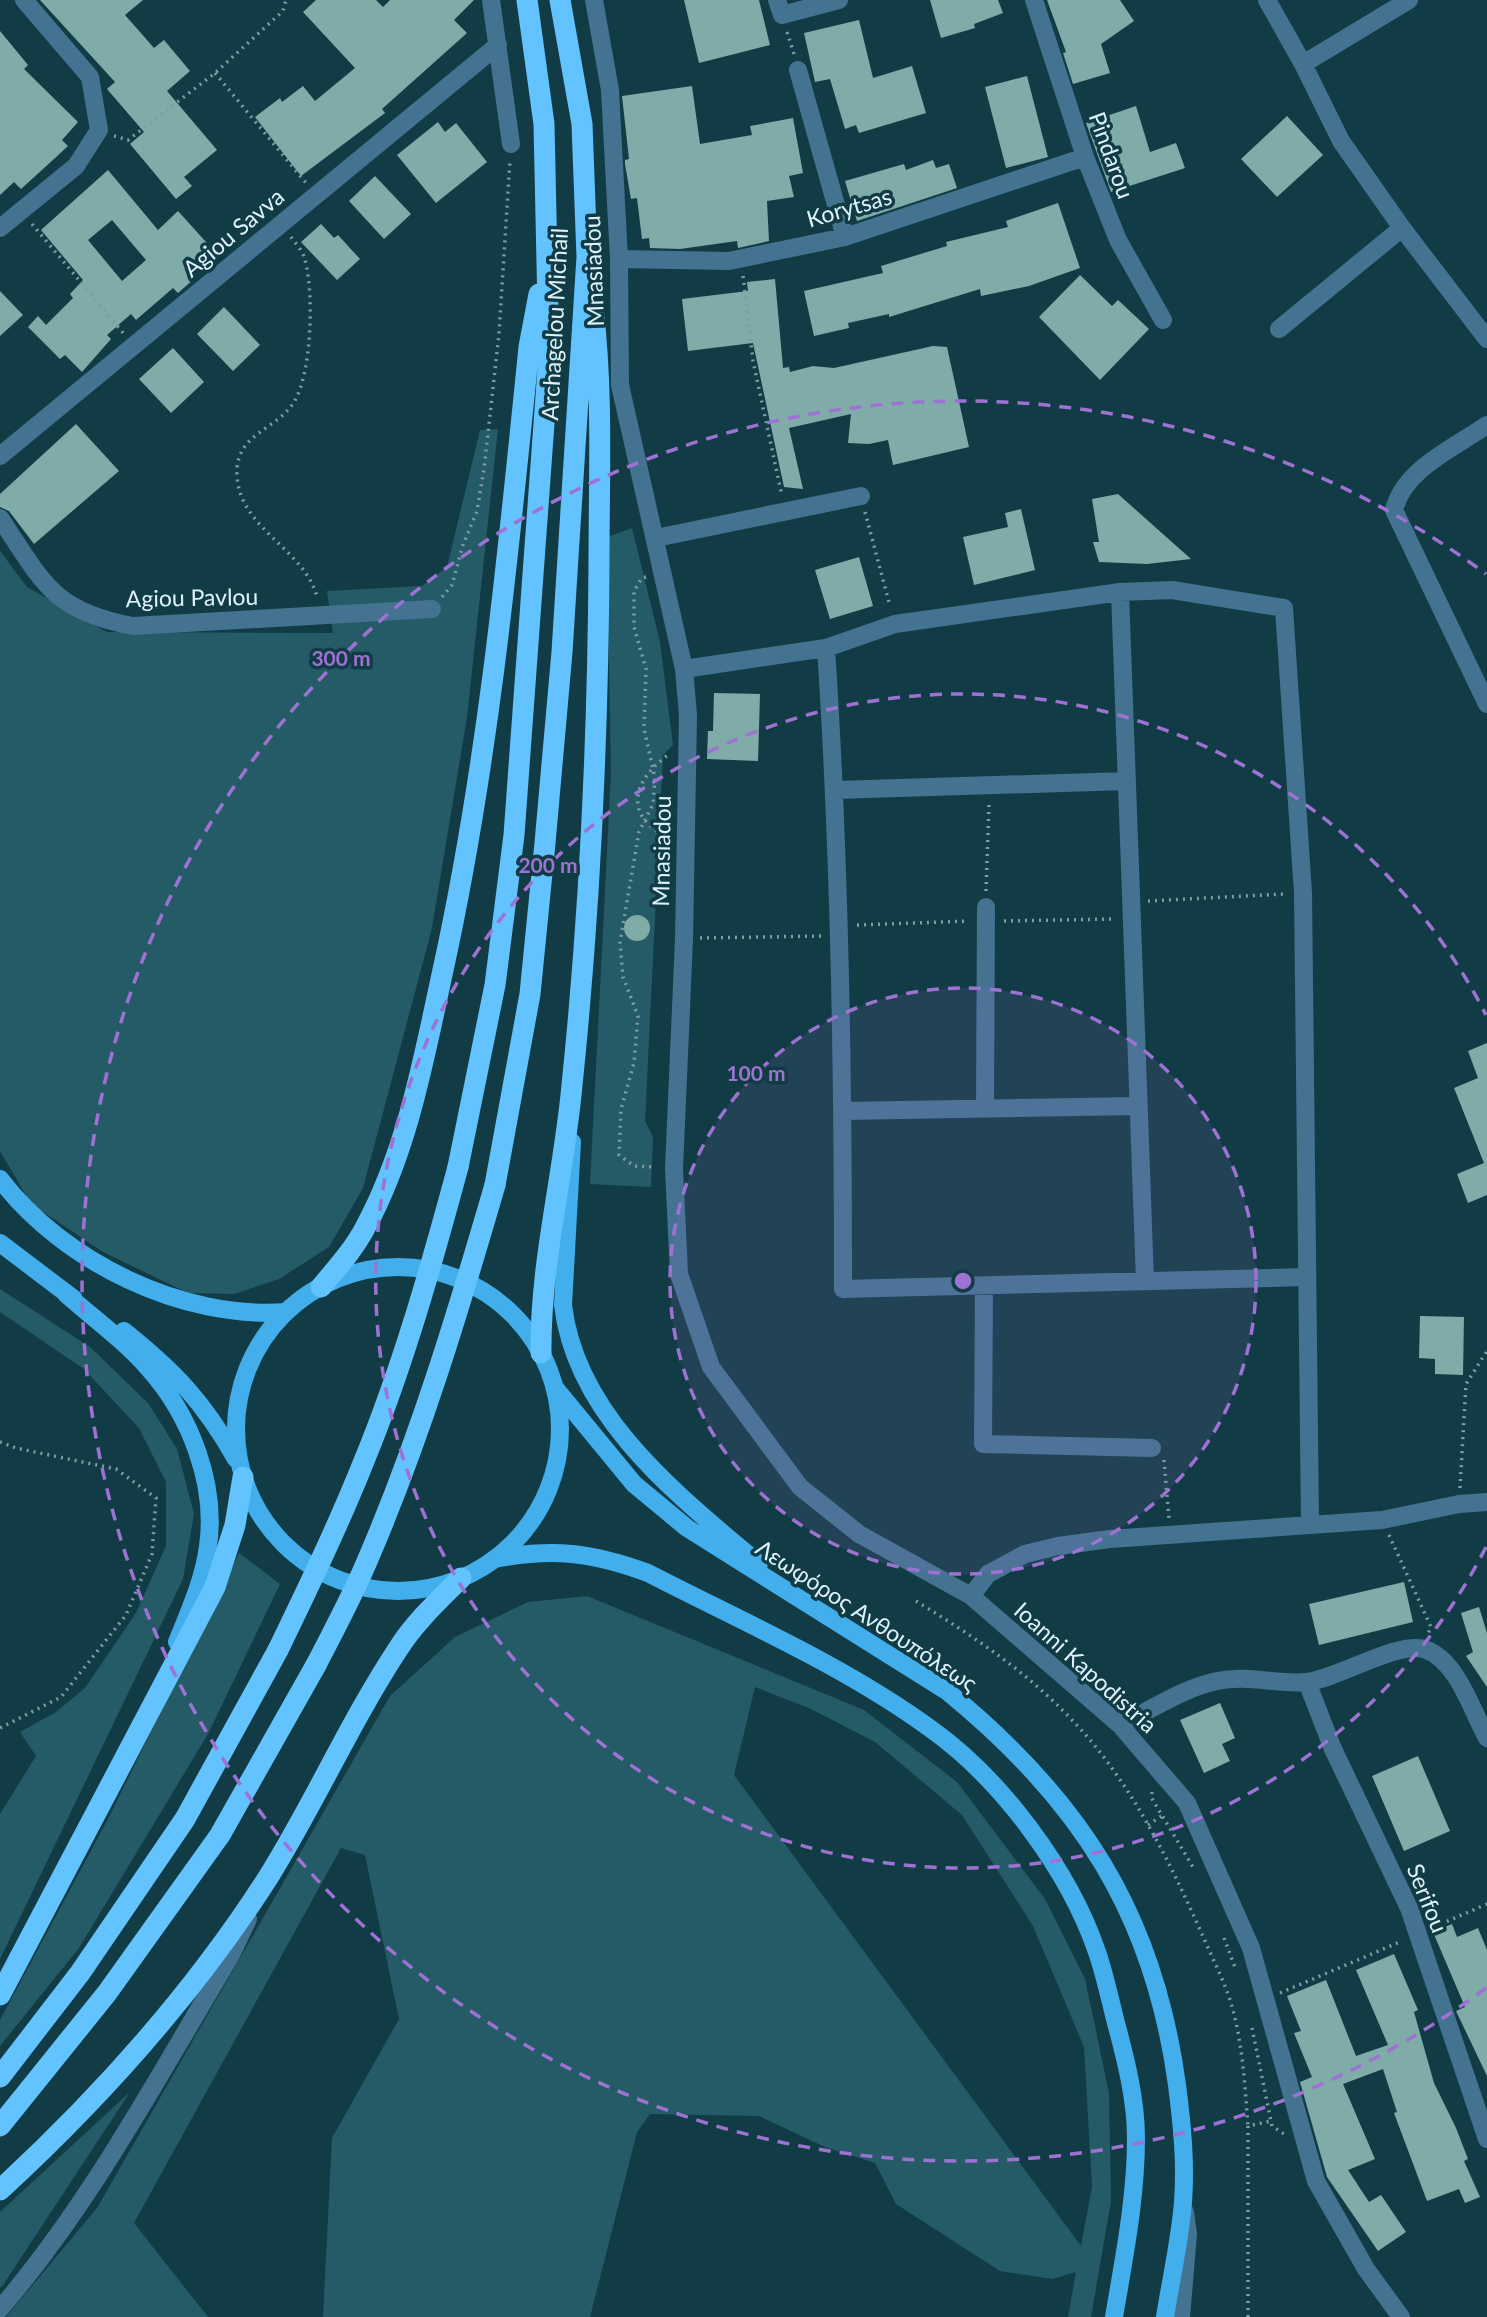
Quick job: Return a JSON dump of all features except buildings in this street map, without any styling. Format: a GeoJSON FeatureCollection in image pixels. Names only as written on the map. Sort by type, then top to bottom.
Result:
{"type":"FeatureCollection","features":[{"type":"Feature","properties":{"kind":"highway","name":"Archagelou Michail"},"geometry":{"type":"LineString","coordinates":[[0,2077],[80,1973],[185,1819],[278,1650],[325,1554],[365,1460],[408,1339],[458,1167],[497,971],[514,835],[549,355],[544,124],[527,0]]}},
{"type":"Feature","properties":{"kind":"highway","name":"Archagelou Michail"},"geometry":{"type":"LineString","coordinates":[[0,2126],[107,1993],[220,1835],[316,1665],[367,1561],[406,1466],[440,1369],[495,1185],[530,994],[562,652],[587,257],[582,124],[560,0]]}},
{"type":"Feature","properties":{"kind":"highway"},"geometry":{"type":"LineString","coordinates":[[321,1287],[365,1229],[394,1163],[422,1062],[462,881],[484,749],[529,348],[548,246]]}},
{"type":"Feature","properties":{"kind":"highway"},"geometry":{"type":"LineString","coordinates":[[541,1353],[540,1302],[572,1088],[592,858],[598,648],[600,366],[587,257]]}},
{"type":"Feature","properties":{"kind":"highway"},"geometry":{"type":"LineString","coordinates":[[0,1995],[215,1587],[235,1525],[239,1468]]}},
{"type":"Feature","properties":{"kind":"highway"},"geometry":{"type":"LineString","coordinates":[[0,2190],[167,2017],[269,1875],[398,1648],[427,1611],[461,1578]]}},
{"type":"Feature","properties":{"kind":"main road"},"geometry":{"type":"LineString","coordinates":[[572,1088],[572,1176],[563,1305],[566,1330],[585,1378],[622,1434],[686,1502],[836,1625]]}},
{"type":"Feature","properties":{"kind":"main road"},"geometry":{"type":"LineString","coordinates":[[0,1179],[12,1195],[67,1243],[118,1275],[178,1301],[229,1312],[286,1312]]}},
{"type":"Feature","properties":{"kind":"main road"},"geometry":{"type":"LineString","coordinates":[[0,1243],[66,1294],[149,1368],[172,1399],[199,1456],[211,1514],[208,1547],[201,1578],[150,1713]]}},
{"type":"Feature","properties":{"kind":"main road"},"geometry":{"type":"LineString","coordinates":[[66,1294],[121,1328],[188,1387],[213,1419],[256,1508],[276,1536],[301,1561],[334,1579],[380,1591],[429,1588],[461,1578],[494,1559],[522,1533],[543,1501],[552,1477],[560,1426],[555,1388],[541,1353],[521,1322],[490,1296],[462,1280],[438,1272],[391,1267],[355,1273],[321,1287],[286,1312],[259,1347],[241,1388],[239,1468]]}},
{"type":"Feature","properties":{"kind":"main road","name":"Λεωφόρος Ανθουπόλεως"},"geometry":{"type":"LineString","coordinates":[[555,1388],[634,1484],[687,1528],[836,1625],[948,1692],[986,1723],[1031,1767],[1091,1842],[1139,1935],[1158,1987],[1172,2050],[1183,2135],[1183,2201],[1165,2317]]}},
{"type":"Feature","properties":{"kind":"main road"},"geometry":{"type":"LineString","coordinates":[[494,1559],[548,1551],[575,1553],[612,1560],[648,1573],[881,1694],[933,1730],[969,1761],[1011,1805],[1060,1872],[1097,1950],[1126,2060],[1136,2136],[1132,2213],[1114,2317]]}},
{"type":"Feature","properties":{"kind":"street"},"geometry":{"type":"LineString","coordinates":[[1,224],[76,166],[99,130],[90,77],[24,0]]}},
{"type":"Feature","properties":{"kind":"street"},"geometry":{"type":"LineString","coordinates":[[491,0],[511,144]]}},
{"type":"Feature","properties":{"kind":"street","name":"Mnasiadou"},"geometry":{"type":"LineString","coordinates":[[594,0],[610,89],[619,258],[620,385],[684,669],[688,715],[684,939],[674,1169],[679,1274],[711,1367],[800,1487],[859,1534],[971,1596]]}},
{"type":"Feature","properties":{"kind":"street"},"geometry":{"type":"LineString","coordinates":[[779,8],[839,0]]}},
{"type":"Feature","properties":{"kind":"street","name":"Pindarou"},"geometry":{"type":"LineString","coordinates":[[1034,0],[1084,157],[1118,240],[1163,320]]}},
{"type":"Feature","properties":{"kind":"street"},"geometry":{"type":"LineString","coordinates":[[1267,0],[1303,64],[1341,141],[1402,228],[1487,339]]}},
{"type":"Feature","properties":{"kind":"street"},"geometry":{"type":"LineString","coordinates":[[1303,64],[1409,0]]}},
{"type":"Feature","properties":{"kind":"street","name":"Agiou Savva"},"geometry":{"type":"LineString","coordinates":[[0,456],[498,45]]}},
{"type":"Feature","properties":{"kind":"street"},"geometry":{"type":"LineString","coordinates":[[798,70],[845,237]]}},
{"type":"Feature","properties":{"kind":"street","name":"Korytsas"},"geometry":{"type":"LineString","coordinates":[[619,258],[729,261],[845,237],[1084,157]]}},
{"type":"Feature","properties":{"kind":"street"},"geometry":{"type":"LineString","coordinates":[[1279,329],[1402,228]]}},
{"type":"Feature","properties":{"kind":"street"},"geometry":{"type":"LineString","coordinates":[[1487,425],[1412,477],[1399,492],[1394,510],[1487,704]]}},
{"type":"Feature","properties":{"kind":"street"},"geometry":{"type":"LineString","coordinates":[[656,538],[861,496]]}},
{"type":"Feature","properties":{"kind":"street","name":"Agiou Pavlou"},"geometry":{"type":"LineString","coordinates":[[0,519],[55,597],[98,620],[133,626],[432,610]]}},
{"type":"Feature","properties":{"kind":"street"},"geometry":{"type":"LineString","coordinates":[[684,669],[826,648],[895,624],[1120,592],[1172,590],[1284,608],[1303,892],[1310,1524]]}},
{"type":"Feature","properties":{"kind":"street"},"geometry":{"type":"LineString","coordinates":[[1120,592],[1145,1281]]}},
{"type":"Feature","properties":{"kind":"street"},"geometry":{"type":"LineString","coordinates":[[826,648],[836,790],[843,1111],[843,1289],[1306,1277]]}},
{"type":"Feature","properties":{"kind":"street"},"geometry":{"type":"LineString","coordinates":[[836,790],[1126,781]]}},
{"type":"Feature","properties":{"kind":"street"},"geometry":{"type":"LineString","coordinates":[[985,914],[985,1107]]}},
{"type":"Feature","properties":{"kind":"street"},"geometry":{"type":"LineString","coordinates":[[843,1111],[1138,1106]]}},
{"type":"Feature","properties":{"kind":"street"},"geometry":{"type":"LineString","coordinates":[[984,1286],[983,1444],[1152,1448]]}},
{"type":"Feature","properties":{"kind":"street"},"geometry":{"type":"LineString","coordinates":[[971,1596],[988,1574],[1025,1554],[1071,1544],[1382,1520],[1459,1504],[1487,1502]]}},
{"type":"Feature","properties":{"kind":"street","name":"Ioanni Kapodistria"},"geometry":{"type":"LineString","coordinates":[[971,1596],[1120,1725],[1187,1803],[1251,1948],[1316,2182],[1366,2269],[1401,2317]]}},
{"type":"Feature","properties":{"kind":"street"},"geometry":{"type":"LineString","coordinates":[[1120,1725],[1217,1681],[1259,1677],[1307,1682],[1405,1650],[1422,1648],[1438,1657],[1452,1671],[1487,1738]]}},
{"type":"Feature","properties":{"kind":"street","name":"Serifou"},"geometry":{"type":"LineString","coordinates":[[1307,1682],[1333,1749],[1409,1908],[1487,2139]]}},
{"type":"Feature","properties":{"kind":"street"},"geometry":{"type":"LineString","coordinates":[[0,2309],[25,2280],[90,2186],[147,2095],[231,1955],[269,1875]]}},
{"type":"Feature","properties":{"kind":"street"},"geometry":{"type":"LineString","coordinates":[[1181,2317],[1188,2234],[1183,2201]]}},
{"type":"Feature","properties":{"kind":"path"},"geometry":{"type":"LineString","coordinates":[[99,130],[128,140],[215,73],[283,10],[286,0]]}},
{"type":"Feature","properties":{"kind":"path"},"geometry":{"type":"LineString","coordinates":[[779,8],[798,70]]}},
{"type":"Feature","properties":{"kind":"path"},"geometry":{"type":"LineString","coordinates":[[215,73],[316,195]]}},
{"type":"Feature","properties":{"kind":"path"},"geometry":{"type":"LineString","coordinates":[[432,610],[452,585],[463,545],[477,512],[499,334],[511,144]]}},
{"type":"Feature","properties":{"kind":"path"},"geometry":{"type":"LineString","coordinates":[[21,211],[134,346]]}},
{"type":"Feature","properties":{"kind":"path"},"geometry":{"type":"LineString","coordinates":[[283,223],[304,257],[310,290],[306,362],[299,393],[292,405],[242,447],[237,472],[241,500],[271,537],[306,570],[314,583],[323,617]]}},
{"type":"Feature","properties":{"kind":"path"},"geometry":{"type":"LineString","coordinates":[[741,258],[753,361],[785,511]]}},
{"type":"Feature","properties":{"kind":"path"},"geometry":{"type":"LineString","coordinates":[[861,496],[895,624]]}},
{"type":"Feature","properties":{"kind":"path"},"geometry":{"type":"LineString","coordinates":[[647,577],[642,578],[634,591],[635,627],[646,669],[644,729],[653,766],[653,804],[639,832],[620,942],[623,977],[638,1016],[634,1063],[621,1109],[619,1155],[634,1166],[655,1167]]}},
{"type":"Feature","properties":{"kind":"path"},"geometry":{"type":"LineString","coordinates":[[663,835],[645,820],[638,808],[638,793],[642,780],[653,766],[668,755]]}},
{"type":"Feature","properties":{"kind":"path"},"geometry":{"type":"LineString","coordinates":[[985,914],[989,785]]}},
{"type":"Feature","properties":{"kind":"path"},"geometry":{"type":"LineString","coordinates":[[684,939],[838,931],[985,914],[1133,910],[1303,892]]}},
{"type":"Feature","properties":{"kind":"path"},"geometry":{"type":"LineString","coordinates":[[1459,1504],[1466,1384],[1487,1351]]}},
{"type":"Feature","properties":{"kind":"path"},"geometry":{"type":"LineString","coordinates":[[0,1442],[16,1448],[116,1469],[156,1498],[152,1554],[125,1615],[61,1697],[0,1728]]}},
{"type":"Feature","properties":{"kind":"path"},"geometry":{"type":"LineString","coordinates":[[1152,1448],[1164,1459],[1170,1535]]}},
{"type":"Feature","properties":{"kind":"path"},"geometry":{"type":"LineString","coordinates":[[1382,1520],[1431,1627],[1422,1648]]}},
{"type":"Feature","properties":{"kind":"path"},"geometry":{"type":"LineString","coordinates":[[916,1601],[1005,1658],[1040,1688],[1092,1743],[1148,1825],[1184,1894],[1233,2008],[1244,2068],[1248,2126],[1248,2317]]}},
{"type":"Feature","properties":{"kind":"path"},"geometry":{"type":"LineString","coordinates":[[1153,1786],[1151,1797],[1198,1876]]}},
{"type":"Feature","properties":{"kind":"path"},"geometry":{"type":"LineString","coordinates":[[1148,1825],[1163,1815]]}},
{"type":"Feature","properties":{"kind":"path"},"geometry":{"type":"LineString","coordinates":[[1281,1993],[1487,1904]]}},
{"type":"Feature","properties":{"kind":"path"},"geometry":{"type":"LineString","coordinates":[[1222,1930],[1237,1974]]}},
{"type":"Feature","properties":{"kind":"path"},"geometry":{"type":"LineString","coordinates":[[1252,2024],[1272,2126],[1284,2133],[1287,2143]]}},
{"type":"Feature","properties":{"kind":"path"},"geometry":{"type":"LineString","coordinates":[[1248,2126],[1271,2121]]}},
{"type":"Feature","properties":{"kind":"shaded area"},"geometry":{"type":"Polygon","coordinates":[[[498,429],[467,717],[432,928],[363,1188],[329,1247],[279,1279],[234,1294],[188,1293],[103,1252],[31,1204],[0,1151],[0,551],[27,587],[107,632],[333,633],[327,591],[422,586],[447,567],[480,430],[498,429]]]}},
{"type":"Feature","properties":{"kind":"shaded area"},"geometry":{"type":"Polygon","coordinates":[[[632,528],[660,642],[673,745],[663,755],[645,1121],[653,1137],[651,1187],[590,1184],[611,774],[607,537],[632,528]]]}},
{"type":"Feature","properties":{"kind":"shaded area"},"geometry":{"type":"Polygon","coordinates":[[[0,1289],[90,1347],[148,1403],[177,1449],[194,1514],[183,1579],[0,1959],[0,1814],[36,1756],[20,1732],[56,1712],[85,1688],[136,1613],[166,1546],[166,1482],[139,1428],[84,1369],[0,1312],[0,1289]]]}},
{"type":"Feature","properties":{"kind":"shaded area"},"geometry":{"type":"Polygon","coordinates":[[[239,1553],[280,1584],[208,1734],[79,1948],[0,2046],[0,2020],[108,1819],[239,1553]]]}},
{"type":"Feature","properties":{"kind":"shaded area"},"geometry":{"type":"Polygon","coordinates":[[[587,1596],[864,1710],[957,1782],[1045,1899],[1085,1979],[1109,2093],[1111,2201],[1091,2317],[1068,2317],[1076,2272],[1052,2279],[1000,2271],[896,2204],[875,2163],[825,2147],[759,2116],[650,2114],[637,2132],[590,2317],[323,2317],[332,2138],[399,2019],[365,1855],[341,1848],[134,2223],[208,2317],[6,2317],[97,2208],[390,1696],[455,1637],[528,1602],[587,1596]],[[755,1687],[734,1775],[1081,2246],[1092,2187],[1084,2047],[1033,1926],[962,1815],[875,1742],[811,1709],[755,1687]]]}},
{"type":"Feature","properties":{"kind":"shaded area"},"geometry":{"type":"Polygon","coordinates":[[[130,2092],[3,2285],[0,2288],[0,2212],[130,2092]]]}}]}
